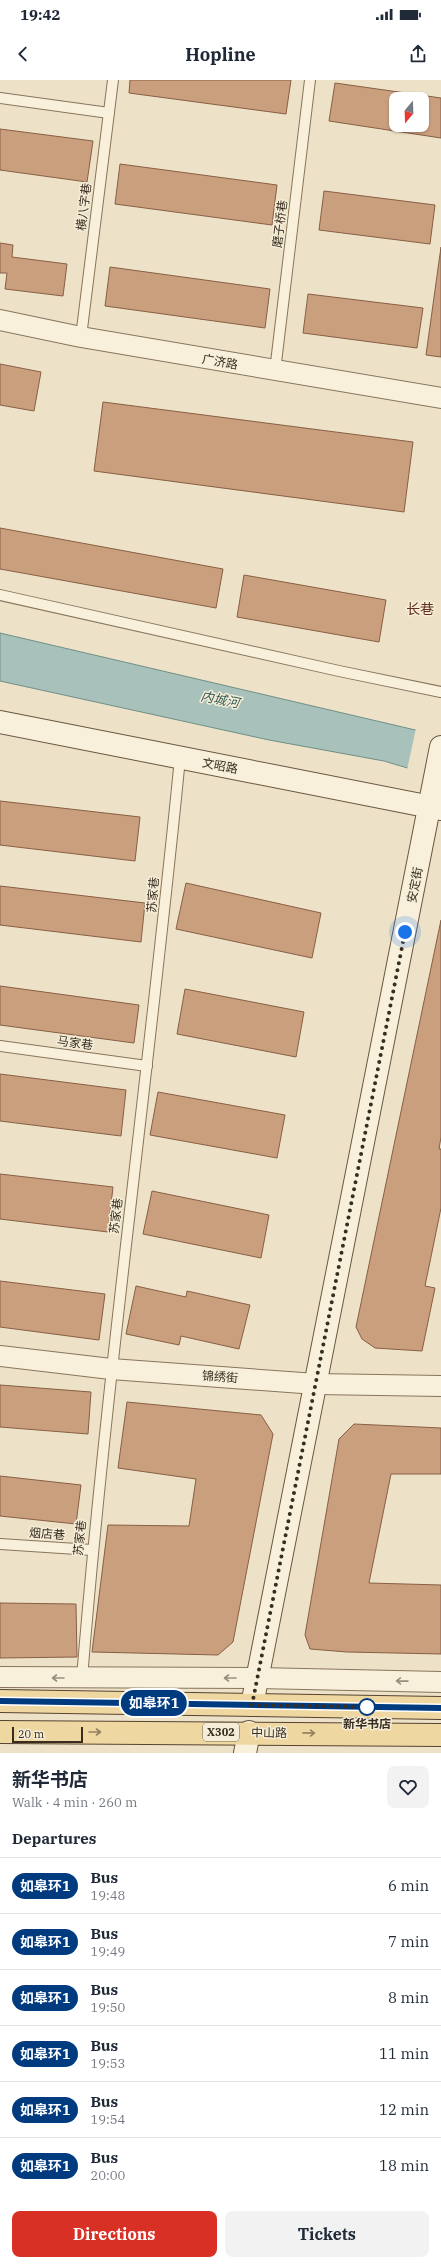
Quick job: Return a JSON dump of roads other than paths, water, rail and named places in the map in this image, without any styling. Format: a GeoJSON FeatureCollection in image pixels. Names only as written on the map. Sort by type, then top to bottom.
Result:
{"type":"FeatureCollection","features":[{"type":"Feature","properties":{"kind":"main road"},"geometry":{"type":"LineString","coordinates":[[0,1701],[441,1708]]}},
{"type":"Feature","properties":{"kind":"main road","name":"中山路"},"geometry":{"type":"LineString","coordinates":[[0,1732],[247,1743],[441,1735]]}},
{"type":"Feature","properties":{"kind":"street","name":"广济路"},"geometry":{"type":"LineString","coordinates":[[0,320],[81,337],[441,398]]}},
{"type":"Feature","properties":{"kind":"street","name":"文昭路"},"geometry":{"type":"LineString","coordinates":[[0,722],[180,758],[434,803]]}},
{"type":"Feature","properties":{"kind":"street","name":"安定街"},"geometry":{"type":"LineString","coordinates":[[252,1705],[434,803],[441,747]]}},
{"type":"Feature","properties":{"kind":"street","name":"锦绣街"},"geometry":{"type":"LineString","coordinates":[[0,1356],[111,1369],[316,1384],[441,1386]]}},
{"type":"Feature","properties":{"kind":"street"},"geometry":{"type":"LineString","coordinates":[[0,1677],[258,1678],[441,1682]]}},
{"type":"Feature","properties":{"kind":"lane","name":"横八字巷"},"geometry":{"type":"LineString","coordinates":[[81,337],[113,80]]}},
{"type":"Feature","properties":{"kind":"lane","name":"磨子桥巷"},"geometry":{"type":"LineString","coordinates":[[276,371],[310,80]]}},
{"type":"Feature","properties":{"kind":"lane"},"geometry":{"type":"LineString","coordinates":[[0,98],[109,113]]}},
{"type":"Feature","properties":{"kind":"lane"},"geometry":{"type":"LineString","coordinates":[[0,595],[339,671],[441,692]]}},
{"type":"Feature","properties":{"kind":"lane","name":"苏家巷"},"geometry":{"type":"LineString","coordinates":[[82,1678],[92,1550],[111,1369],[164,925],[180,758]]}},
{"type":"Feature","properties":{"kind":"lane","name":"马家巷"},"geometry":{"type":"LineString","coordinates":[[0,1046],[147,1066]]}},
{"type":"Feature","properties":{"kind":"lane","name":"烟店巷"},"geometry":{"type":"LineString","coordinates":[[0,1544],[92,1550]]}},
{"type":"Feature","properties":{"kind":"water","name":"内城河"},"geometry":{"type":"Polygon","coordinates":[[[0,633],[441,736],[441,778],[384,761],[269,740],[0,681],[0,633]]]}},
{"type":"Feature","properties":{"kind":"place","name":"新华书店"},"geometry":{"type":"Point","coordinates":[367,1707]}},
{"type":"Feature","properties":{"kind":"district","name":"长巷"},"geometry":{"type":"Point","coordinates":[420,609]}}]}
